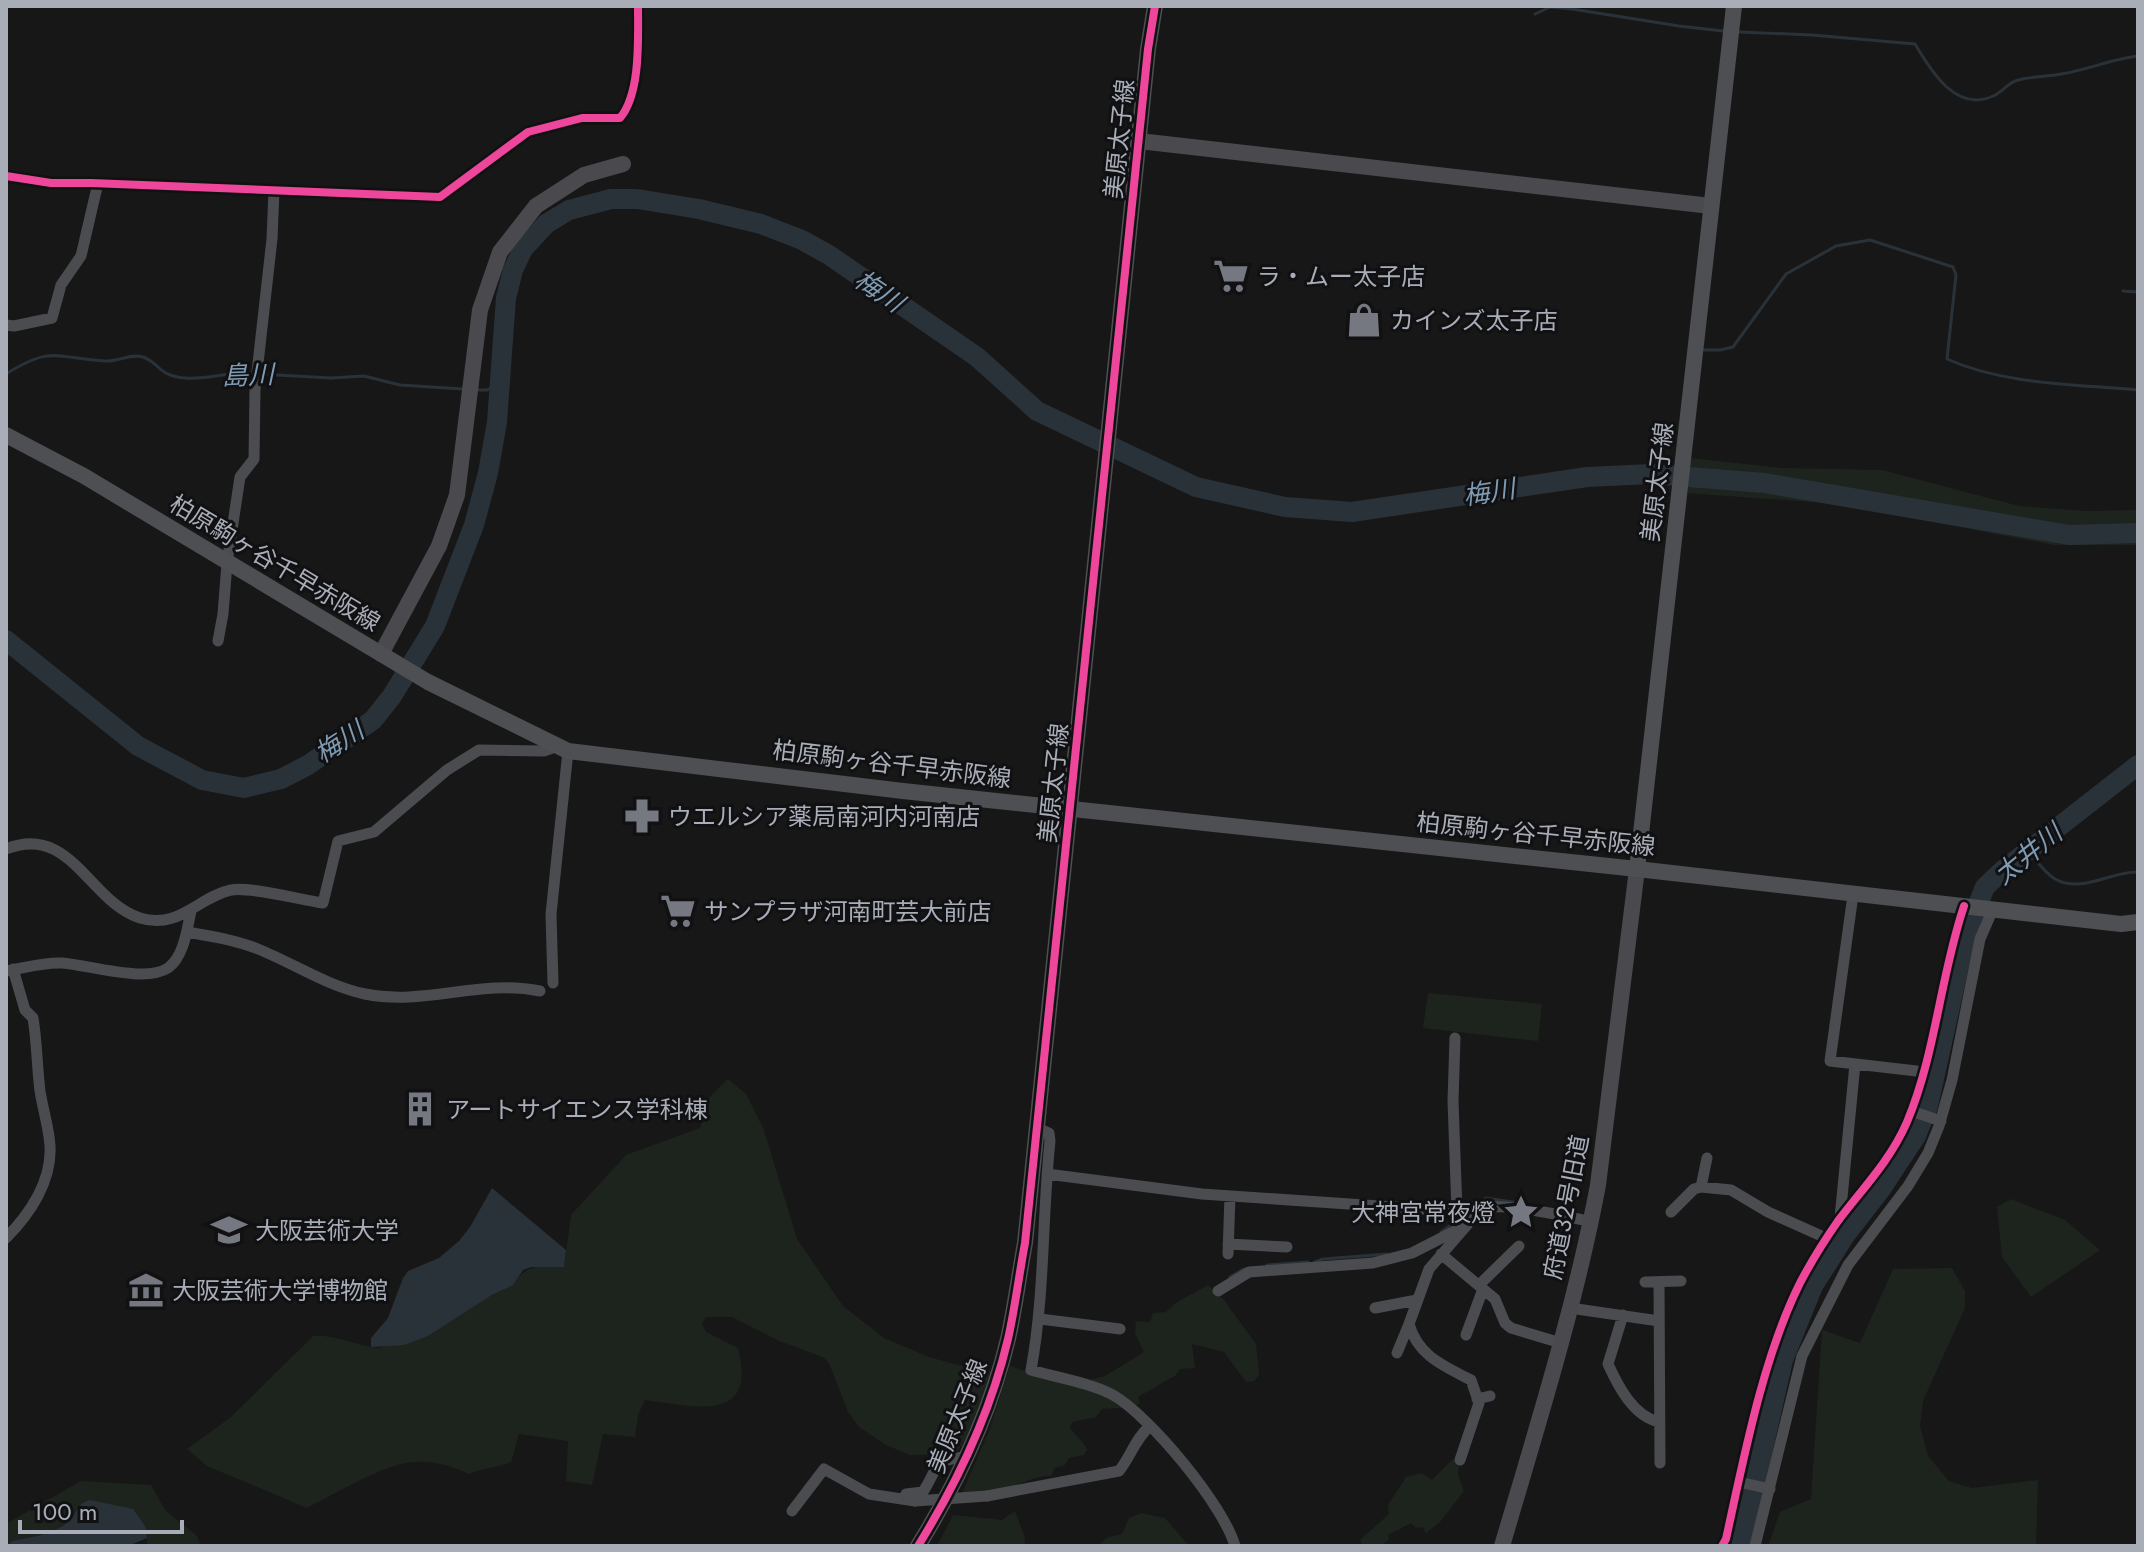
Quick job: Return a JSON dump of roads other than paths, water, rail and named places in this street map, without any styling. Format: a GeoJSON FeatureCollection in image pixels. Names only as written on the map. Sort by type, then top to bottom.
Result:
{"type":"FeatureCollection","features":[{"type":"Feature","properties":{"kind":"main road","name":"美原太子線"},"geometry":{"type":"LineString","coordinates":[[918,1546],[941,1510],[990,1399],[1008,1339],[1025,1243],[1155,6]]}},
{"type":"Feature","properties":{"kind":"main road","name":"美原太子線"},"geometry":{"type":"LineString","coordinates":[[1637,869],[1734,6]]}},
{"type":"Feature","properties":{"kind":"main road","name":"柏原駒ヶ谷千早赤阪線"},"geometry":{"type":"LineString","coordinates":[[6,435],[84,476],[428,682],[563,748],[1070,809],[2121,924],[2138,922]]}},
{"type":"Feature","properties":{"kind":"street"},"geometry":{"type":"LineString","coordinates":[[6,176],[72,185],[98,183],[440,197],[528,132],[582,118],[620,118],[629,107],[633,90],[638,6]]}},
{"type":"Feature","properties":{"kind":"street"},"geometry":{"type":"LineString","coordinates":[[1139,141],[1711,206]]}},
{"type":"Feature","properties":{"kind":"street"},"geometry":{"type":"LineString","coordinates":[[384,656],[439,546],[457,495],[480,310],[500,252],[536,206],[584,175],[623,164]]}},
{"type":"Feature","properties":{"kind":"street"},"geometry":{"type":"LineString","coordinates":[[6,325],[52,318],[61,285],[81,256],[98,183]]}},
{"type":"Feature","properties":{"kind":"street"},"geometry":{"type":"LineString","coordinates":[[218,641],[240,477],[254,459],[255,390],[272,239],[274,191]]}},
{"type":"Feature","properties":{"kind":"street"},"geometry":{"type":"LineString","coordinates":[[6,849],[21,843],[41,844],[57,851],[115,904],[140,918],[167,920],[191,911],[218,894],[235,889],[323,903],[338,841],[374,832],[447,770],[479,750],[544,751],[563,748],[551,914],[553,983]]}},
{"type":"Feature","properties":{"kind":"street","name":"府道32号旧道"},"geometry":{"type":"LineString","coordinates":[[1502,1546],[1561,1343],[1592,1222],[1637,869]]}},
{"type":"Feature","properties":{"kind":"street"},"geometry":{"type":"LineString","coordinates":[[1853,895],[1830,1061],[1925,1072]]}},
{"type":"Feature","properties":{"kind":"street"},"geometry":{"type":"LineString","coordinates":[[1722,1546],[1742,1482],[1780,1329],[1800,1283],[1826,1238],[1888,1159],[1911,1111],[1925,1072],[1954,935],[1965,906]]}},
{"type":"Feature","properties":{"kind":"street"},"geometry":{"type":"LineString","coordinates":[[1755,1546],[1802,1356],[1848,1265],[1921,1164],[1941,1121],[1980,939],[1992,909]]}},
{"type":"Feature","properties":{"kind":"street"},"geometry":{"type":"LineString","coordinates":[[6,1238],[34,1203],[47,1176],[50,1148],[33,1018],[25,1010],[10,970],[28,965],[60,963],[120,972],[158,972],[170,967],[181,950],[191,911]]}},
{"type":"Feature","properties":{"kind":"street"},"geometry":{"type":"LineString","coordinates":[[187,932],[224,938],[259,949],[365,994],[425,997],[495,986],[540,991]]}},
{"type":"Feature","properties":{"kind":"street"},"geometry":{"type":"LineString","coordinates":[[1455,1038],[1453,1078],[1457,1211]]}},
{"type":"Feature","properties":{"kind":"street"},"geometry":{"type":"LineString","coordinates":[[1840,1219],[1855,1064]]}},
{"type":"Feature","properties":{"kind":"street"},"geometry":{"type":"LineString","coordinates":[[1911,1111],[1941,1121]]}},
{"type":"Feature","properties":{"kind":"street"},"geometry":{"type":"LineString","coordinates":[[1037,1128],[1049,1133],[1040,1319],[1031,1370],[1111,1394],[1139,1413],[1190,1470],[1224,1518],[1235,1546]]}},
{"type":"Feature","properties":{"kind":"street"},"geometry":{"type":"LineString","coordinates":[[1701,1187],[1707,1158]]}},
{"type":"Feature","properties":{"kind":"street"},"geometry":{"type":"LineString","coordinates":[[1047,1174],[1230,1196],[1457,1211],[1482,1205],[1528,1207],[1592,1222]]}},
{"type":"Feature","properties":{"kind":"street"},"geometry":{"type":"LineString","coordinates":[[1671,1212],[1694,1189],[1731,1190],[1768,1212],[1826,1238]]}},
{"type":"Feature","properties":{"kind":"street"},"geometry":{"type":"LineString","coordinates":[[1230,1196],[1228,1249],[1287,1247]]}},
{"type":"Feature","properties":{"kind":"street"},"geometry":{"type":"LineString","coordinates":[[1397,1353],[1429,1269],[1474,1217],[1491,1207]]}},
{"type":"Feature","properties":{"kind":"street"},"geometry":{"type":"LineString","coordinates":[[1218,1291],[1249,1272],[1373,1263],[1412,1253],[1465,1226]]}},
{"type":"Feature","properties":{"kind":"street"},"geometry":{"type":"LineString","coordinates":[[1470,1333],[1481,1287],[1519,1246]]}},
{"type":"Feature","properties":{"kind":"street"},"geometry":{"type":"LineString","coordinates":[[1441,1254],[1495,1299],[1505,1323],[1511,1328],[1561,1343]]}},
{"type":"Feature","properties":{"kind":"street"},"geometry":{"type":"LineString","coordinates":[[1645,1282],[1681,1281]]}},
{"type":"Feature","properties":{"kind":"street"},"geometry":{"type":"LineString","coordinates":[[1659,1282],[1660,1463]]}},
{"type":"Feature","properties":{"kind":"street"},"geometry":{"type":"LineString","coordinates":[[1375,1308],[1417,1300]]}},
{"type":"Feature","properties":{"kind":"street"},"geometry":{"type":"LineString","coordinates":[[1570,1308],[1659,1321]]}},
{"type":"Feature","properties":{"kind":"street"},"geometry":{"type":"LineString","coordinates":[[1623,1315],[1608,1364],[1620,1391],[1649,1420],[1659,1422]]}},
{"type":"Feature","properties":{"kind":"street"},"geometry":{"type":"LineString","coordinates":[[1040,1319],[1120,1329]]}},
{"type":"Feature","properties":{"kind":"street"},"geometry":{"type":"LineString","coordinates":[[1409,1324],[1412,1334],[1432,1360],[1471,1380],[1479,1403],[1460,1460]]}},
{"type":"Feature","properties":{"kind":"street"},"geometry":{"type":"LineString","coordinates":[[1477,1399],[1490,1396]]}},
{"type":"Feature","properties":{"kind":"street"},"geometry":{"type":"LineString","coordinates":[[792,1511],[824,1469],[869,1494],[915,1501],[987,1496],[1119,1471],[1128,1460],[1138,1436],[1150,1426]]}},
{"type":"Feature","properties":{"kind":"street"},"geometry":{"type":"LineString","coordinates":[[880,1496],[883,1492],[923,1492],[943,1460],[965,1457]]}},
{"type":"Feature","properties":{"kind":"street"},"geometry":{"type":"LineString","coordinates":[[1742,1482],[1768,1488]]}},
{"type":"Feature","properties":{"kind":"waterway"},"geometry":{"type":"LineString","coordinates":[[1535,14],[1550,7],[1723,31]]}},
{"type":"Feature","properties":{"kind":"waterway"},"geometry":{"type":"LineString","coordinates":[[1739,32],[1915,44],[1946,86],[1967,99],[1980,100],[2018,80],[2071,72],[2138,56]]}},
{"type":"Feature","properties":{"kind":"waterway","name":"梅川"},"geometry":{"type":"LineString","coordinates":[[6,640],[138,746],[202,780],[244,788],[281,779],[308,765],[373,720],[392,696],[435,626],[474,525],[497,422],[506,298],[513,270],[523,249],[546,224],[569,210],[611,199],[637,199],[699,209],[761,224],[802,240],[829,255],[977,357],[1037,411],[1196,487],[1285,507],[1352,512],[1587,477],[1651,474],[1764,483],[2069,535],[2138,533]]}},
{"type":"Feature","properties":{"kind":"waterway"},"geometry":{"type":"LineString","coordinates":[[1704,350],[1733,347],[1786,274],[1836,246],[1870,240],[1953,267],[1956,275],[1947,359],[1969,368],[2016,379],[2138,390]]}},
{"type":"Feature","properties":{"kind":"waterway"},"geometry":{"type":"LineString","coordinates":[[2123,291],[2138,292]]}},
{"type":"Feature","properties":{"kind":"waterway","name":"島川"},"geometry":{"type":"LineString","coordinates":[[6,374],[46,356],[106,361],[138,356],[169,375],[185,378],[253,373]]}},
{"type":"Feature","properties":{"kind":"waterway","name":"島川"},"geometry":{"type":"LineString","coordinates":[[260,374],[331,378],[364,376],[400,385],[463,389]]}},
{"type":"Feature","properties":{"kind":"waterway","name":"島川"},"geometry":{"type":"LineString","coordinates":[[475,390],[487,390],[499,384]]}},
{"type":"Feature","properties":{"kind":"waterway","name":"太井川"},"geometry":{"type":"LineString","coordinates":[[1741,1546],[1783,1360],[1813,1286],[1916,1136],[1928,1106],[1966,934],[1985,887],[2138,765]]}},
{"type":"Feature","properties":{"kind":"waterway"},"geometry":{"type":"LineString","coordinates":[[2028,851],[2048,873],[2065,883],[2086,883],[2138,872]]}},
{"type":"Feature","properties":{"kind":"waterway"},"geometry":{"type":"LineString","coordinates":[[1483,1201],[1486,1198],[1525,1204]]}},
{"type":"Feature","properties":{"kind":"waterway"},"geometry":{"type":"LineString","coordinates":[[1441,1232],[1471,1211]]}},
{"type":"Feature","properties":{"kind":"waterway"},"geometry":{"type":"LineString","coordinates":[[1315,1262],[1387,1254]]}},
{"type":"Feature","properties":{"kind":"waterway"},"geometry":{"type":"LineString","coordinates":[[1267,1265],[1308,1262]]}},
{"type":"Feature","properties":{"kind":"waterway"},"geometry":{"type":"LineString","coordinates":[[1230,1277],[1244,1269]]}},
{"type":"Feature","properties":{"kind":"place","name":"ラ・ムー太子店"},"geometry":{"type":"Point","coordinates":[1231,276]}},
{"type":"Feature","properties":{"kind":"place","name":"カインズ太子店"},"geometry":{"type":"Point","coordinates":[1364,320]}},
{"type":"Feature","properties":{"kind":"place","name":"ウエルシア薬局南河内河南店"},"geometry":{"type":"Point","coordinates":[642,816]}},
{"type":"Feature","properties":{"kind":"place","name":"サンプラザ河南町芸大前店"},"geometry":{"type":"Point","coordinates":[678,911]}},
{"type":"Feature","properties":{"kind":"place","name":"アートサイエンス学科棟"},"geometry":{"type":"Point","coordinates":[420,1109]}},
{"type":"Feature","properties":{"kind":"place","name":"大神宮常夜燈"},"geometry":{"type":"Point","coordinates":[1521,1212]}},
{"type":"Feature","properties":{"kind":"place","name":"大阪芸術大学"},"geometry":{"type":"Point","coordinates":[229,1230]}},
{"type":"Feature","properties":{"kind":"place","name":"大阪芸術大学博物館"},"geometry":{"type":"Point","coordinates":[146,1290]}}]}
